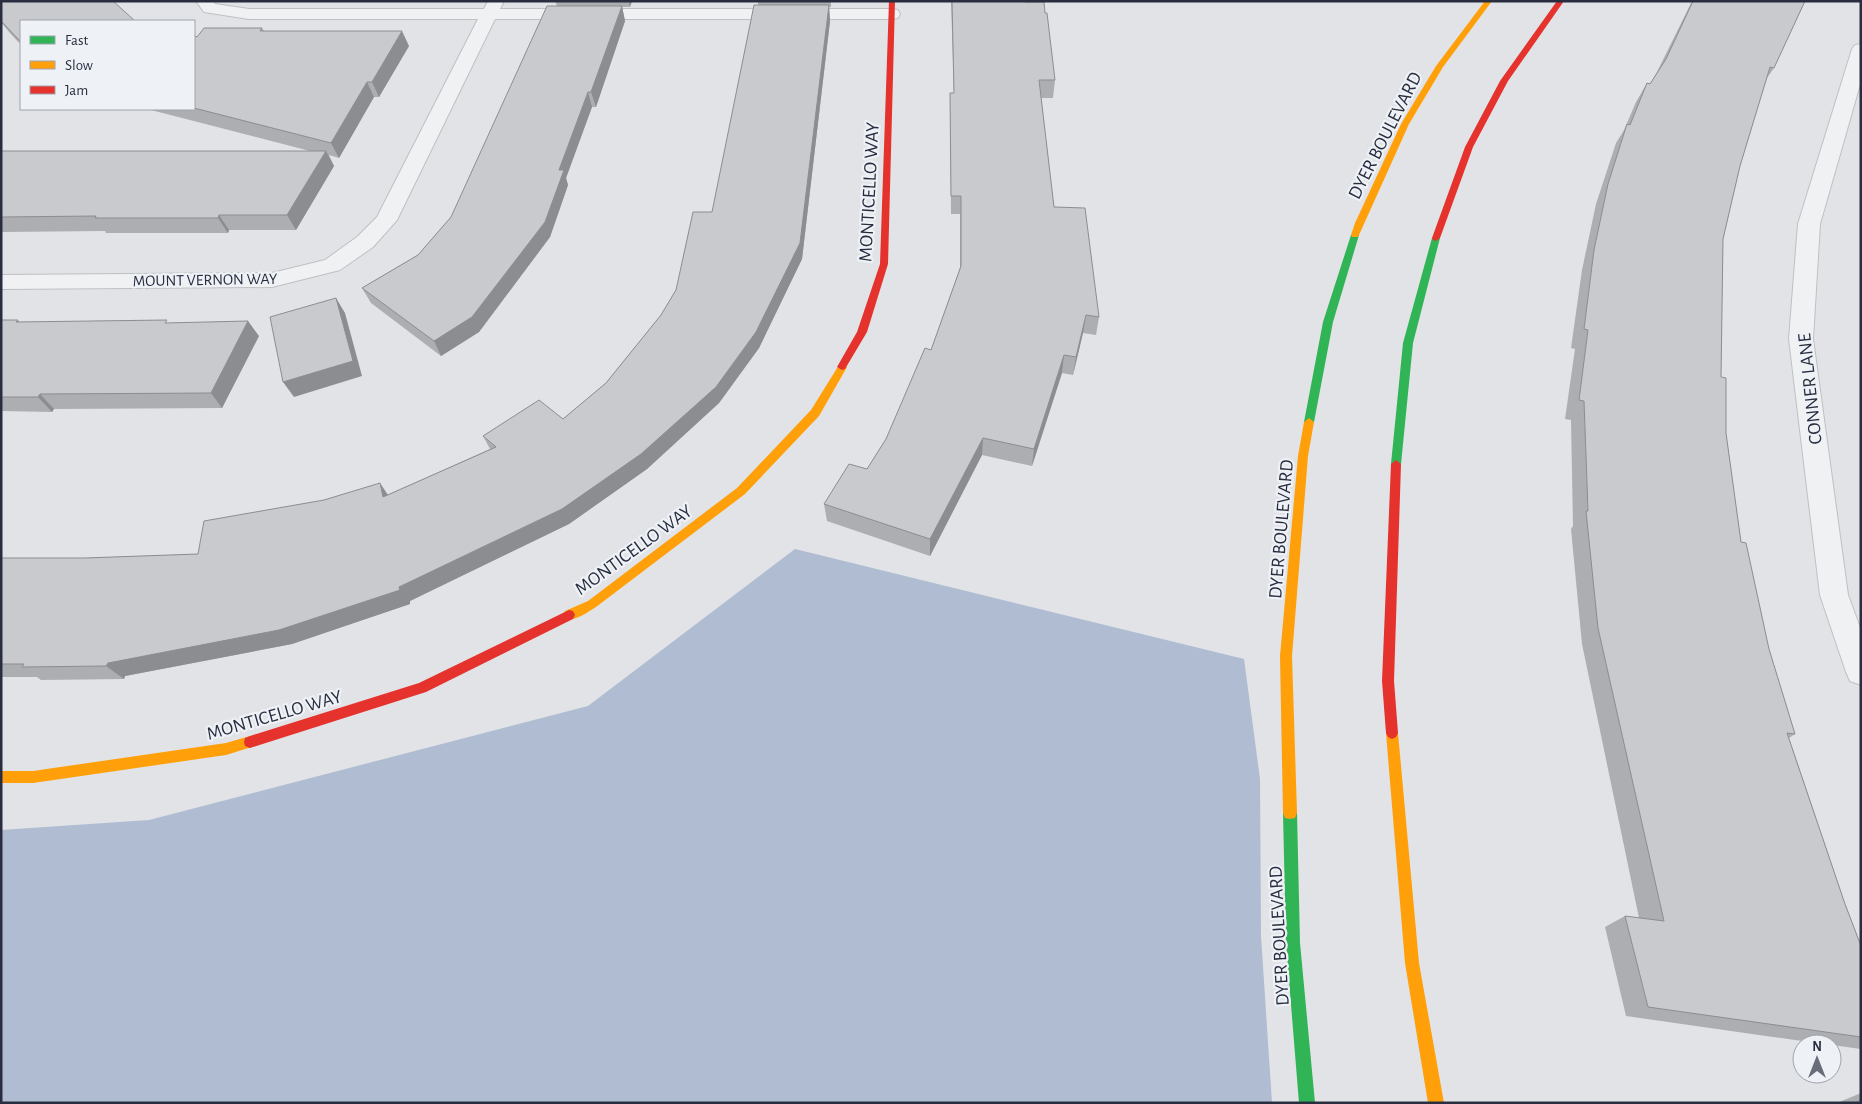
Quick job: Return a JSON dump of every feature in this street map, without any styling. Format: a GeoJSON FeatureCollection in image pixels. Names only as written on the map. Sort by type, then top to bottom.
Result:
{"type":"FeatureCollection","features":[{"type":"Feature","properties":{"kind":"main road","name":"DYER BOULEVARD"},"geometry":{"type":"LineString","coordinates":[[1307,1103],[1293,943],[1286,656],[1304,456],[1328,322],[1359,223],[1405,124],[1440,66],[1488,1]]}},
{"type":"Feature","properties":{"kind":"main road"},"geometry":{"type":"LineString","coordinates":[[1436,1103],[1412,963],[1388,681],[1394,479],[1408,342],[1433,248],[1470,147],[1504,81],[1560,1]]}},
{"type":"Feature","properties":{"kind":"main road","name":"MONTICELLO WAY"},"geometry":{"type":"LineString","coordinates":[[1,777],[33,777],[226,749],[422,688],[592,604],[741,491],[815,413],[862,332],[884,264],[892,8]]}},
{"type":"Feature","properties":{"kind":"street"},"geometry":{"type":"LineString","coordinates":[[204,1],[210,8],[249,14],[493,7],[892,8]]}},
{"type":"Feature","properties":{"kind":"street","name":"MOUNT VERNON WAY"},"geometry":{"type":"LineString","coordinates":[[1,282],[272,280],[332,265],[365,242],[386,220],[493,7]]}},
{"type":"Feature","properties":{"kind":"street","name":"CONNER LANE"},"geometry":{"type":"LineString","coordinates":[[1859,58],[1808,224],[1802,339],[1834,595],[1861,672]]}},
{"type":"Feature","properties":{"kind":"water"},"geometry":{"type":"Polygon","coordinates":[[[795,549],[1244,659],[1260,779],[1261,936],[1272,1103],[1,1103],[1,830],[149,820],[588,706],[795,549]]]}},
{"type":"Feature","properties":{"kind":"building"},"geometry":{"type":"Polygon","coordinates":[[[1,1],[113,1],[134,20],[20,20],[20,41],[1,21],[1,1]]]}},
{"type":"Feature","properties":{"kind":"building"},"geometry":{"type":"Polygon","coordinates":[[[952,1],[1044,2],[1055,80],[1039,80],[1054,207],[1085,208],[1099,317],[1086,315],[1076,357],[1064,355],[1034,449],[983,438],[930,539],[824,504],[849,464],[867,469],[886,439],[925,348],[931,350],[961,266],[961,196],[951,196],[950,93],[954,93],[952,1]]]}},
{"type":"Feature","properties":{"kind":"building"},"geometry":{"type":"Polygon","coordinates":[[[1693,1],[1805,1],[1774,68],[1770,67],[1740,166],[1723,239],[1721,377],[1726,378],[1726,433],[1741,542],[1746,543],[1769,649],[1795,734],[1787,733],[1861,946],[1861,1037],[1648,1007],[1625,916],[1664,921],[1598,628],[1586,511],[1588,511],[1584,401],[1579,400],[1588,330],[1584,329],[1594,250],[1608,184],[1627,124],[1630,125],[1647,83],[1650,84],[1666,59],[1693,1]]]}},
{"type":"Feature","properties":{"kind":"building"},"geometry":{"type":"Polygon","coordinates":[[[754,5],[829,5],[800,243],[756,332],[716,387],[641,454],[562,509],[399,587],[400,590],[279,630],[108,663],[106,666],[22,667],[24,664],[1,664],[1,558],[85,558],[198,554],[204,521],[324,500],[380,483],[383,497],[496,447],[483,436],[539,400],[563,419],[606,383],[661,315],[676,290],[693,212],[712,212],[754,5]]]}},
{"type":"Feature","properties":{"kind":"building"},"geometry":{"type":"Polygon","coordinates":[[[547,6],[622,6],[591,92],[588,92],[559,170],[564,170],[545,222],[472,317],[434,341],[362,288],[418,255],[451,217],[547,6]]]}},
{"type":"Feature","properties":{"kind":"building"},"geometry":{"type":"Polygon","coordinates":[[[204,28],[262,28],[260,31],[402,31],[372,82],[367,82],[331,143],[195,108],[195,36],[197,37],[204,28]]]}},
{"type":"Feature","properties":{"kind":"building"},"geometry":{"type":"Polygon","coordinates":[[[1,151],[326,151],[287,215],[219,215],[218,218],[95,218],[96,216],[1,217],[1,151]]]}},
{"type":"Feature","properties":{"kind":"building"},"geometry":{"type":"Polygon","coordinates":[[[336,298],[353,361],[283,382],[270,317],[336,298]]]}},
{"type":"Feature","properties":{"kind":"building"},"geometry":{"type":"Polygon","coordinates":[[[1,320],[18,320],[16,322],[167,320],[165,323],[248,321],[211,393],[40,394],[38,397],[1,397],[1,320]]]}},
{"type":"Feature","properties":{"kind":"traffic: fast"},"geometry":{"type":"LineString","coordinates":[[1309,422],[1328,322],[1355,235]]}},
{"type":"Feature","properties":{"kind":"traffic: fast"},"geometry":{"type":"LineString","coordinates":[[1396,464],[1408,343],[1436,238]]}},
{"type":"Feature","properties":{"kind":"traffic: fast"},"geometry":{"type":"LineString","coordinates":[[1290,813],[1293,943],[1307,1103]]}},
{"type":"Feature","properties":{"kind":"traffic: slow"},"geometry":{"type":"LineString","coordinates":[[1355,235],[1405,124],[1440,66],[1489,1]]}},
{"type":"Feature","properties":{"kind":"traffic: slow"},"geometry":{"type":"LineString","coordinates":[[569,615],[592,604],[741,491],[815,413],[842,367]]}},
{"type":"Feature","properties":{"kind":"traffic: slow"},"geometry":{"type":"LineString","coordinates":[[1290,813],[1286,656],[1303,456],[1309,422]]}},
{"type":"Feature","properties":{"kind":"traffic: slow"},"geometry":{"type":"LineString","coordinates":[[1392,733],[1412,963],[1436,1103]]}},
{"type":"Feature","properties":{"kind":"traffic: slow"},"geometry":{"type":"LineString","coordinates":[[1,777],[33,777],[226,749],[250,742]]}},
{"type":"Feature","properties":{"kind":"traffic: jam"},"geometry":{"type":"LineString","coordinates":[[842,367],[862,332],[884,264],[892,1]]}},
{"type":"Feature","properties":{"kind":"traffic: jam"},"geometry":{"type":"LineString","coordinates":[[1436,238],[1469,147],[1504,81],[1561,1]]}},
{"type":"Feature","properties":{"kind":"traffic: jam"},"geometry":{"type":"LineString","coordinates":[[1392,733],[1388,681],[1396,464]]}},
{"type":"Feature","properties":{"kind":"traffic: jam"},"geometry":{"type":"LineString","coordinates":[[250,742],[422,688],[569,615]]}}]}
